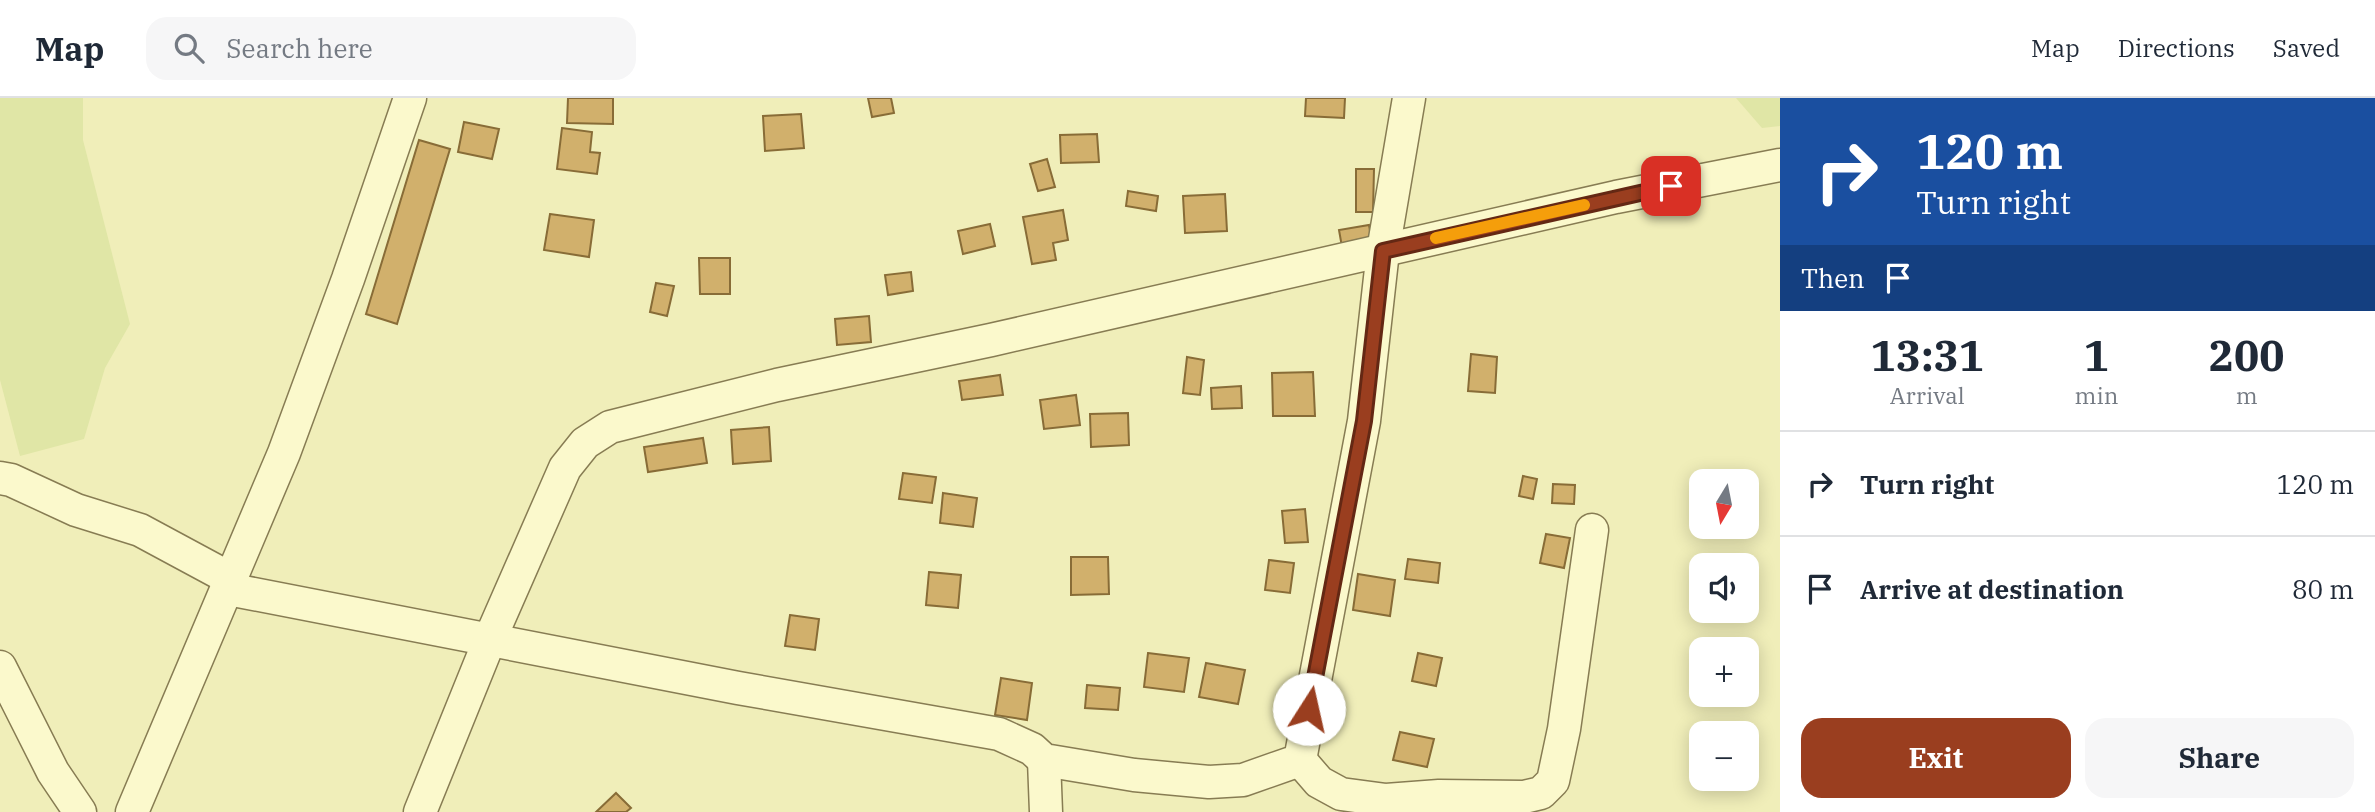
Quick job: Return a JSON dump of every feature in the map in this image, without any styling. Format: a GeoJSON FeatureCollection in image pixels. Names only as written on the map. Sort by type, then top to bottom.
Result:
{"type":"FeatureCollection","features":[{"type":"Feature","properties":{"kind":"street"},"geometry":{"type":"LineString","coordinates":[[132,812],[284,453],[348,279],[410,98]]}},
{"type":"Feature","properties":{"kind":"street"},"geometry":{"type":"LineString","coordinates":[[1300,760],[1364,421],[1383,251],[1409,98]]}},
{"type":"Feature","properties":{"kind":"street"},"geometry":{"type":"LineString","coordinates":[[421,812],[491,639],[565,468],[585,443],[610,427],[777,385],[1031,331],[1616,197],[1780,165]]}},
{"type":"Feature","properties":{"kind":"street"},"geometry":{"type":"LineString","coordinates":[[0,478],[11,480],[76,510],[140,530],[230,584],[738,688],[999,734],[1032,749],[1044,760],[1134,775],[1209,782],[1243,780],[1300,760]]}},
{"type":"Feature","properties":{"kind":"street"},"geometry":{"type":"LineString","coordinates":[[1300,760],[1319,782],[1340,794],[1386,800],[1439,796],[1524,797],[1541,793],[1553,781],[1564,729],[1592,530]]}},
{"type":"Feature","properties":{"kind":"street"},"geometry":{"type":"LineString","coordinates":[[0,667],[53,772],[80,812]]}},
{"type":"Feature","properties":{"kind":"street"},"geometry":{"type":"LineString","coordinates":[[1044,760],[1046,812]]}},
{"type":"Feature","properties":{"kind":"green space"},"geometry":{"type":"Polygon","coordinates":[[[0,98],[83,98],[83,140],[130,324],[105,368],[84,439],[20,456],[0,380],[0,98]]]}},
{"type":"Feature","properties":{"kind":"green space"},"geometry":{"type":"Polygon","coordinates":[[[1736,98],[1780,98],[1780,126],[1762,128],[1736,98]]]}},
{"type":"Feature","properties":{"kind":"building"},"geometry":{"type":"Polygon","coordinates":[[[568,98],[613,98],[613,124],[567,123],[568,98]]]}},
{"type":"Feature","properties":{"kind":"building"},"geometry":{"type":"Polygon","coordinates":[[[868,98],[891,98],[894,113],[872,117],[868,98]]]}},
{"type":"Feature","properties":{"kind":"building"},"geometry":{"type":"Polygon","coordinates":[[[1306,98],[1345,98],[1344,118],[1305,116],[1306,98]]]}},
{"type":"Feature","properties":{"kind":"building"},"geometry":{"type":"Polygon","coordinates":[[[801,114],[804,148],[765,151],[763,116],[801,114]]]}},
{"type":"Feature","properties":{"kind":"building"},"geometry":{"type":"Polygon","coordinates":[[[464,122],[499,129],[492,159],[458,152],[464,122]]]}},
{"type":"Feature","properties":{"kind":"building"},"geometry":{"type":"Polygon","coordinates":[[[562,128],[592,132],[590,152],[600,153],[597,174],[557,169],[562,128]]]}},
{"type":"Feature","properties":{"kind":"building"},"geometry":{"type":"Polygon","coordinates":[[[1097,134],[1099,162],[1061,163],[1060,135],[1097,134]]]}},
{"type":"Feature","properties":{"kind":"building"},"geometry":{"type":"Polygon","coordinates":[[[419,140],[450,149],[397,324],[366,314],[419,140]]]}},
{"type":"Feature","properties":{"kind":"building"},"geometry":{"type":"Polygon","coordinates":[[[1047,159],[1055,187],[1038,191],[1030,164],[1047,159]]]}},
{"type":"Feature","properties":{"kind":"building"},"geometry":{"type":"Polygon","coordinates":[[[1356,169],[1374,169],[1373,212],[1356,212],[1356,169]]]}},
{"type":"Feature","properties":{"kind":"building"},"geometry":{"type":"Polygon","coordinates":[[[1128,191],[1158,196],[1156,211],[1126,206],[1128,191]]]}},
{"type":"Feature","properties":{"kind":"building"},"geometry":{"type":"Polygon","coordinates":[[[1225,194],[1227,231],[1185,233],[1183,196],[1225,194]]]}},
{"type":"Feature","properties":{"kind":"building"},"geometry":{"type":"Polygon","coordinates":[[[1063,210],[1068,240],[1053,243],[1056,260],[1032,264],[1023,217],[1063,210]]]}},
{"type":"Feature","properties":{"kind":"building"},"geometry":{"type":"Polygon","coordinates":[[[550,214],[594,220],[589,257],[544,250],[550,214]]]}},
{"type":"Feature","properties":{"kind":"building"},"geometry":{"type":"Polygon","coordinates":[[[990,224],[995,246],[963,254],[958,231],[990,224]]]}},
{"type":"Feature","properties":{"kind":"building"},"geometry":{"type":"Polygon","coordinates":[[[1369,225],[1372,242],[1342,247],[1339,230],[1369,225]]]}},
{"type":"Feature","properties":{"kind":"building"},"geometry":{"type":"Polygon","coordinates":[[[699,258],[730,258],[730,294],[700,294],[699,258]]]}},
{"type":"Feature","properties":{"kind":"building"},"geometry":{"type":"Polygon","coordinates":[[[911,272],[913,291],[888,295],[885,275],[911,272]]]}},
{"type":"Feature","properties":{"kind":"building"},"geometry":{"type":"Polygon","coordinates":[[[656,283],[674,286],[667,316],[650,312],[656,283]]]}},
{"type":"Feature","properties":{"kind":"building"},"geometry":{"type":"Polygon","coordinates":[[[869,316],[871,342],[837,345],[835,319],[869,316]]]}},
{"type":"Feature","properties":{"kind":"building"},"geometry":{"type":"Polygon","coordinates":[[[1471,354],[1497,357],[1495,393],[1468,391],[1471,354]]]}},
{"type":"Feature","properties":{"kind":"building"},"geometry":{"type":"Polygon","coordinates":[[[1187,357],[1204,360],[1200,395],[1183,393],[1187,357]]]}},
{"type":"Feature","properties":{"kind":"building"},"geometry":{"type":"Polygon","coordinates":[[[1313,372],[1315,416],[1273,416],[1272,373],[1313,372]]]}},
{"type":"Feature","properties":{"kind":"building"},"geometry":{"type":"Polygon","coordinates":[[[1000,375],[1003,395],[962,400],[959,381],[1000,375]]]}},
{"type":"Feature","properties":{"kind":"building"},"geometry":{"type":"Polygon","coordinates":[[[1241,386],[1242,408],[1212,409],[1211,388],[1241,386]]]}},
{"type":"Feature","properties":{"kind":"building"},"geometry":{"type":"Polygon","coordinates":[[[1076,395],[1080,425],[1044,429],[1040,400],[1076,395]]]}},
{"type":"Feature","properties":{"kind":"building"},"geometry":{"type":"Polygon","coordinates":[[[1128,413],[1129,445],[1091,447],[1090,414],[1128,413]]]}},
{"type":"Feature","properties":{"kind":"building"},"geometry":{"type":"Polygon","coordinates":[[[769,427],[771,461],[733,464],[731,430],[769,427]]]}},
{"type":"Feature","properties":{"kind":"building"},"geometry":{"type":"Polygon","coordinates":[[[703,438],[707,463],[648,472],[644,447],[703,438]]]}},
{"type":"Feature","properties":{"kind":"building"},"geometry":{"type":"Polygon","coordinates":[[[903,473],[936,477],[932,503],[899,499],[903,473]]]}},
{"type":"Feature","properties":{"kind":"building"},"geometry":{"type":"Polygon","coordinates":[[[1523,476],[1537,479],[1533,499],[1519,496],[1523,476]]]}},
{"type":"Feature","properties":{"kind":"building"},"geometry":{"type":"Polygon","coordinates":[[[1553,484],[1575,485],[1574,504],[1552,503],[1553,484]]]}},
{"type":"Feature","properties":{"kind":"building"},"geometry":{"type":"Polygon","coordinates":[[[943,493],[977,498],[973,527],[940,523],[943,493]]]}},
{"type":"Feature","properties":{"kind":"building"},"geometry":{"type":"Polygon","coordinates":[[[1305,509],[1308,542],[1285,543],[1282,511],[1305,509]]]}},
{"type":"Feature","properties":{"kind":"building"},"geometry":{"type":"Polygon","coordinates":[[[1546,534],[1570,538],[1564,568],[1540,563],[1546,534]]]}},
{"type":"Feature","properties":{"kind":"building"},"geometry":{"type":"Polygon","coordinates":[[[1071,557],[1108,557],[1109,594],[1071,595],[1071,557]]]}},
{"type":"Feature","properties":{"kind":"building"},"geometry":{"type":"Polygon","coordinates":[[[1408,559],[1440,563],[1438,583],[1405,579],[1408,559]]]}},
{"type":"Feature","properties":{"kind":"building"},"geometry":{"type":"Polygon","coordinates":[[[1269,560],[1294,563],[1290,593],[1265,590],[1269,560]]]}},
{"type":"Feature","properties":{"kind":"building"},"geometry":{"type":"Polygon","coordinates":[[[929,572],[961,575],[958,608],[926,605],[929,572]]]}},
{"type":"Feature","properties":{"kind":"building"},"geometry":{"type":"Polygon","coordinates":[[[1358,574],[1395,580],[1390,616],[1353,610],[1358,574]]]}},
{"type":"Feature","properties":{"kind":"building"},"geometry":{"type":"Polygon","coordinates":[[[790,615],[819,619],[815,650],[785,646],[790,615]]]}},
{"type":"Feature","properties":{"kind":"building"},"geometry":{"type":"Polygon","coordinates":[[[1148,653],[1189,658],[1184,692],[1144,687],[1148,653]]]}},
{"type":"Feature","properties":{"kind":"building"},"geometry":{"type":"Polygon","coordinates":[[[1418,653],[1442,658],[1436,686],[1412,681],[1418,653]]]}},
{"type":"Feature","properties":{"kind":"building"},"geometry":{"type":"Polygon","coordinates":[[[1206,663],[1245,670],[1238,704],[1199,697],[1206,663]]]}},
{"type":"Feature","properties":{"kind":"building"},"geometry":{"type":"Polygon","coordinates":[[[1001,678],[1032,683],[1027,720],[995,715],[1001,678]]]}},
{"type":"Feature","properties":{"kind":"building"},"geometry":{"type":"Polygon","coordinates":[[[1087,685],[1120,688],[1118,710],[1085,708],[1087,685]]]}},
{"type":"Feature","properties":{"kind":"building"},"geometry":{"type":"Polygon","coordinates":[[[1400,732],[1434,739],[1427,767],[1393,760],[1400,732]]]}},
{"type":"Feature","properties":{"kind":"building"},"geometry":{"type":"Polygon","coordinates":[[[616,793],[631,808],[626,812],[596,812],[616,793]]]}},
{"type":"Feature","properties":{"kind":"slow traffic"},"geometry":{"type":"LineString","coordinates":[[1436,238],[1584,205]]}},
{"type":"Feature","properties":{"kind":"route"},"geometry":{"type":"LineString","coordinates":[[1309,709],[1364,421],[1383,251],[1671,186]]}}]}
